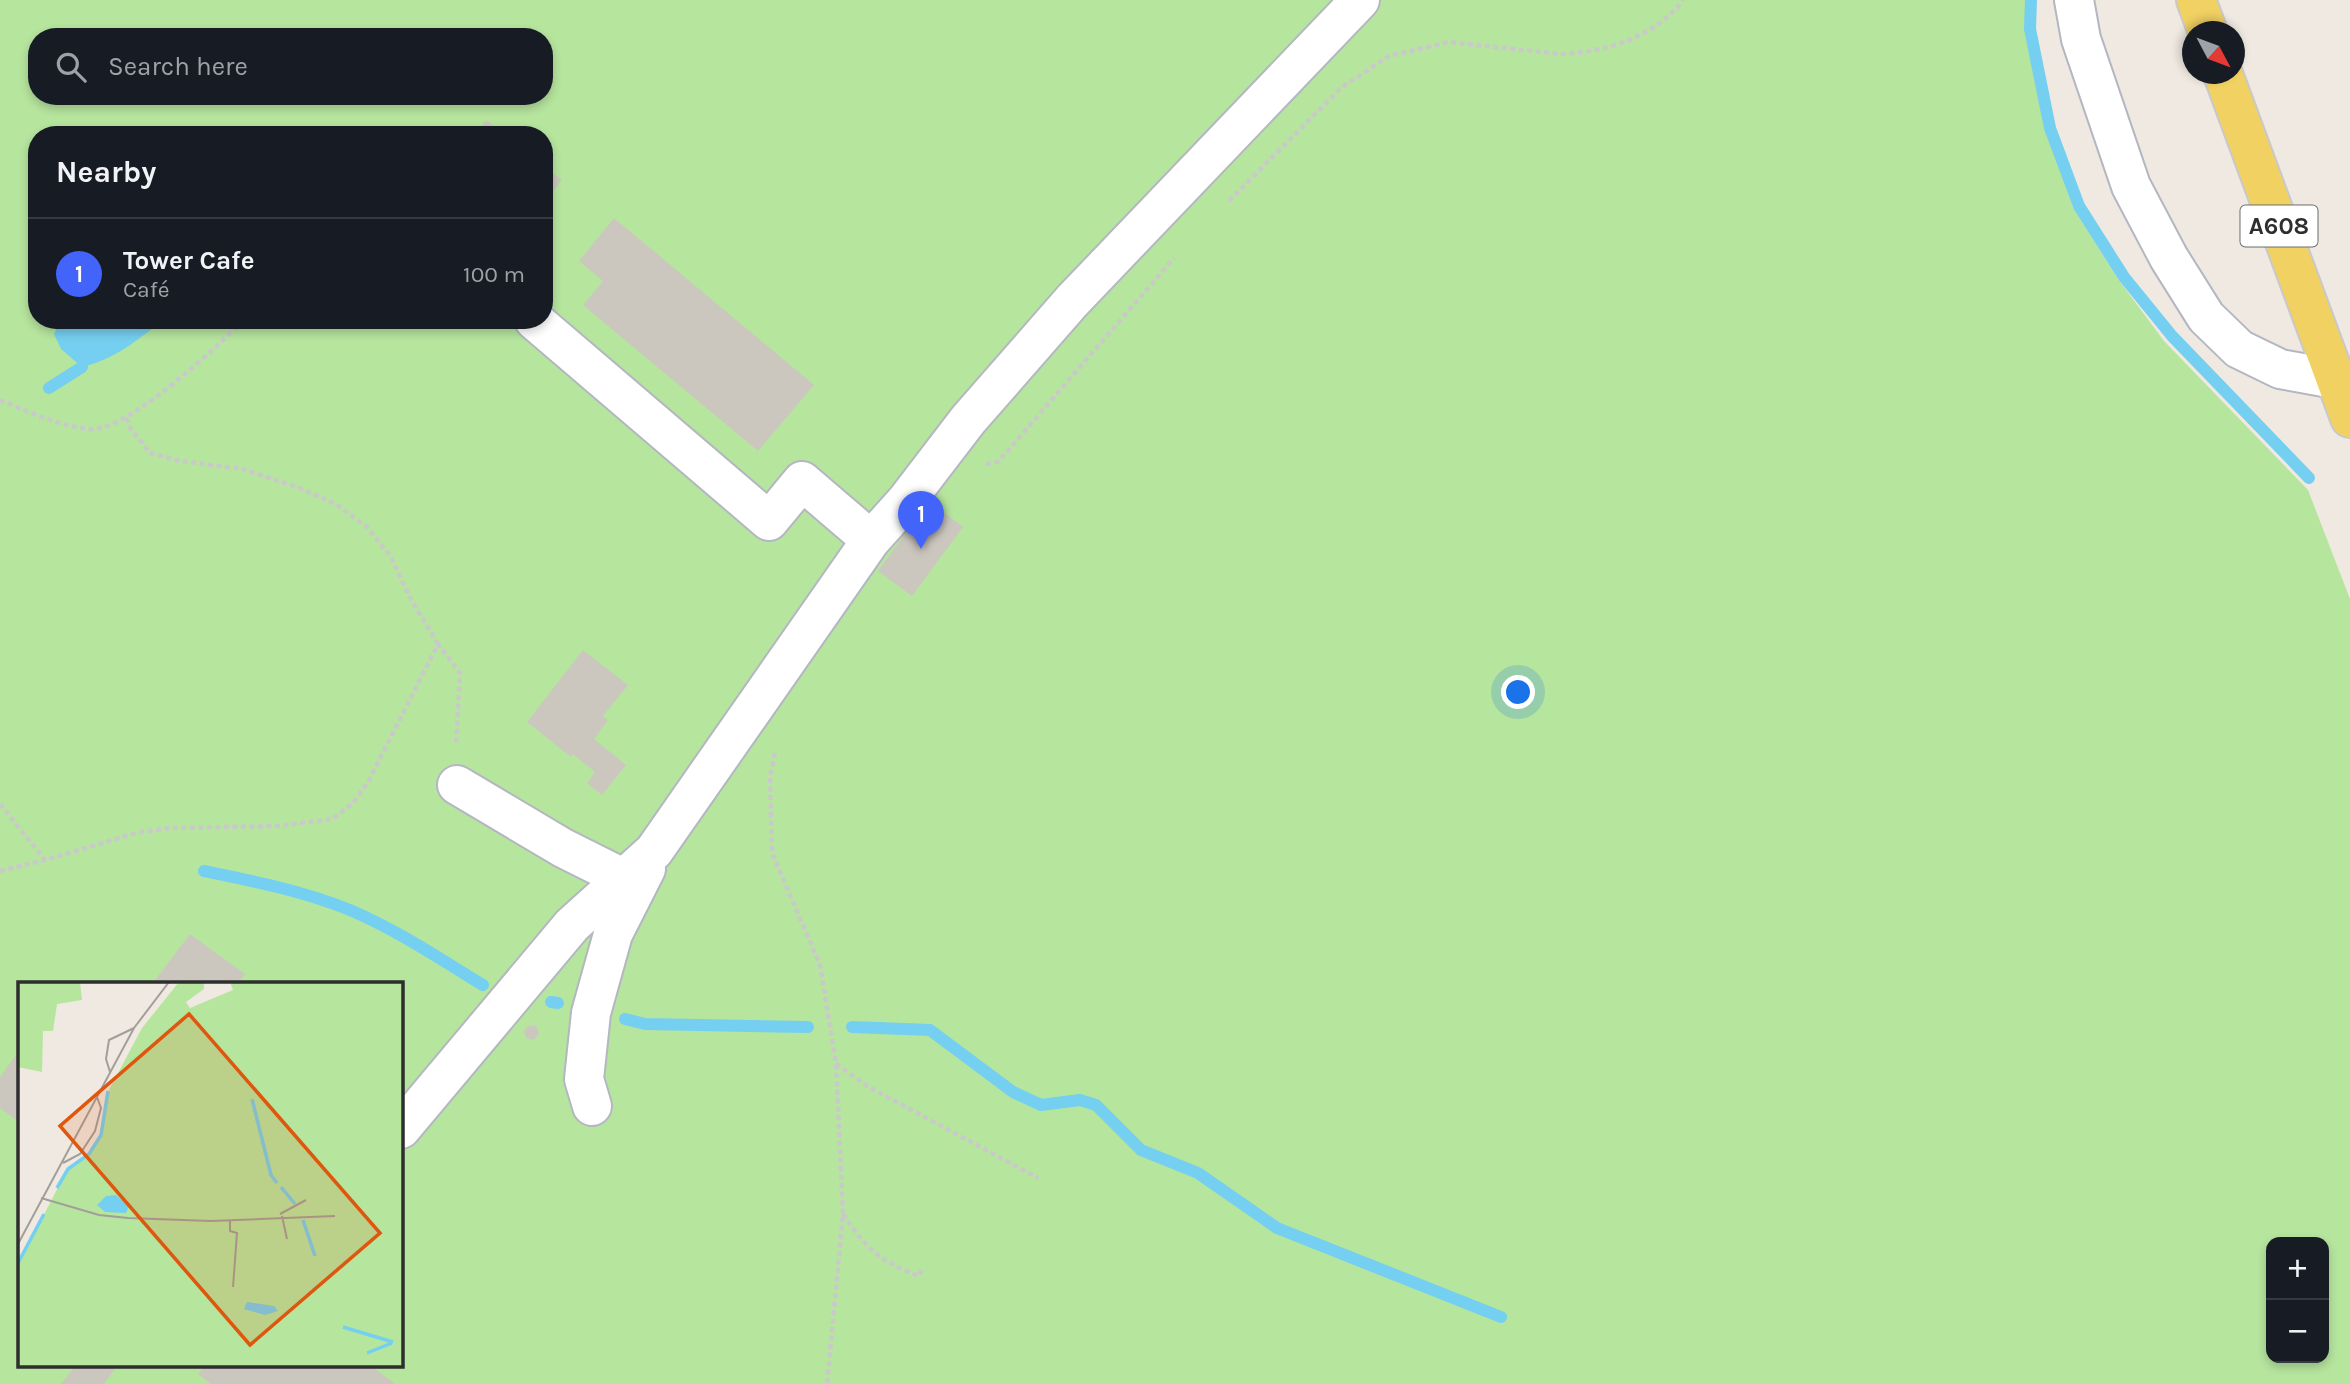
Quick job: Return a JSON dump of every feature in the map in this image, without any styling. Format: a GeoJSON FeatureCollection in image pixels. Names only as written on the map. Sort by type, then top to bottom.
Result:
{"type":"FeatureCollection","features":[{"type":"Feature","properties":{"kind":"main road"},"geometry":{"type":"LineString","coordinates":[[2196,0],[2204,21]]}},
{"type":"Feature","properties":{"kind":"main road","name":"A608"},"geometry":{"type":"LineString","coordinates":[[2227,84],[2350,418]]}},
{"type":"Feature","properties":{"kind":"lane"},"geometry":{"type":"LineString","coordinates":[[593,1106],[584,1079],[591,1013],[613,934],[654,851],[871,540],[906,501],[968,420],[1072,301],[1360,0]]}},
{"type":"Feature","properties":{"kind":"lane"},"geometry":{"type":"LineString","coordinates":[[2074,0],[2081,39],[2131,186],[2169,258],[2206,317],[2239,349],[2280,369],[2335,379]]}},
{"type":"Feature","properties":{"kind":"lane"},"geometry":{"type":"LineString","coordinates":[[545,329],[769,521],[802,481],[871,540]]}},
{"type":"Feature","properties":{"kind":"lane"},"geometry":{"type":"LineString","coordinates":[[457,785],[563,848],[623,878]]}},
{"type":"Feature","properties":{"kind":"lane"},"geometry":{"type":"LineString","coordinates":[[402,1128],[572,925],[654,851]]}},
{"type":"Feature","properties":{"kind":"path"},"geometry":{"type":"LineString","coordinates":[[1221,209],[1342,87],[1390,56],[1448,42],[1561,54],[1579,53],[1615,46],[1649,30],[1683,0]]}},
{"type":"Feature","properties":{"kind":"path"},"geometry":{"type":"LineString","coordinates":[[975,466],[998,462],[1175,257]]}},
{"type":"Feature","properties":{"kind":"path"},"geometry":{"type":"LineString","coordinates":[[0,400],[59,424],[96,430],[126,418],[209,355],[235,329]]}},
{"type":"Feature","properties":{"kind":"path"},"geometry":{"type":"LineString","coordinates":[[126,418],[150,453],[180,461],[242,469],[297,487],[336,504],[367,527],[391,557],[410,598],[460,674],[456,731],[457,785]]}},
{"type":"Feature","properties":{"kind":"path"},"geometry":{"type":"LineString","coordinates":[[0,871],[136,833],[169,828],[279,827],[332,819],[352,804],[368,782],[438,644]]}},
{"type":"Feature","properties":{"kind":"path"},"geometry":{"type":"LineString","coordinates":[[756,704],[780,721],[771,777],[772,853],[820,965],[836,1063],[843,1214],[828,1384]]}},
{"type":"Feature","properties":{"kind":"path"},"geometry":{"type":"LineString","coordinates":[[0,804],[45,860]]}},
{"type":"Feature","properties":{"kind":"path"},"geometry":{"type":"LineString","coordinates":[[836,1063],[867,1086],[1038,1178]]}},
{"type":"Feature","properties":{"kind":"path"},"geometry":{"type":"LineString","coordinates":[[843,1214],[858,1236],[879,1257],[919,1276],[922,1269]]}},
{"type":"Feature","properties":{"kind":"green space"},"geometry":{"type":"Polygon","coordinates":[[[0,0],[2028,0],[2027,29],[2046,130],[2073,207],[2118,279],[2164,341],[2308,490],[2350,599],[2350,1384],[0,1384],[0,0]]]}},
{"type":"Feature","properties":{"kind":"water"},"geometry":{"type":"Polygon","coordinates":[[[56,329],[152,329],[115,354],[82,367],[61,349],[54,334],[56,329]]]}},
{"type":"Feature","properties":{"kind":"building"},"geometry":{"type":"Polygon","coordinates":[[[486,120],[494,126],[482,126],[486,120]]]}},
{"type":"Feature","properties":{"kind":"building"},"geometry":{"type":"Polygon","coordinates":[[[553,173],[562,180],[553,191],[553,173]]]}},
{"type":"Feature","properties":{"kind":"building"},"geometry":{"type":"Polygon","coordinates":[[[614,218],[814,385],[758,451],[583,305],[603,281],[579,261],[614,218]]]}},
{"type":"Feature","properties":{"kind":"building"},"geometry":{"type":"Polygon","coordinates":[[[929,501],[963,527],[912,596],[878,571],[929,501]]]}},
{"type":"Feature","properties":{"kind":"building"},"geometry":{"type":"Polygon","coordinates":[[[583,650],[628,685],[603,716],[608,720],[594,739],[626,765],[602,795],[587,783],[595,772],[573,754],[571,757],[527,722],[583,650]]]}},
{"type":"Feature","properties":{"kind":"building"},"geometry":{"type":"Polygon","coordinates":[[[190,934],[245,974],[242,982],[154,982],[190,934]]]}},
{"type":"Feature","properties":{"kind":"building"},"geometry":{"type":"Polygon","coordinates":[[[528,1026],[537,1026],[539,1034],[534,1040],[526,1038],[524,1031],[528,1026]]]}},
{"type":"Feature","properties":{"kind":"building"},"geometry":{"type":"Polygon","coordinates":[[[18,1052],[18,1121],[0,1108],[0,1077],[18,1052]]]}},
{"type":"Feature","properties":{"kind":"building"},"geometry":{"type":"Polygon","coordinates":[[[75,1366],[117,1366],[104,1384],[61,1384],[75,1366]]]}},
{"type":"Feature","properties":{"kind":"building"},"geometry":{"type":"Polygon","coordinates":[[[204,1366],[371,1366],[395,1384],[211,1384],[198,1374],[204,1366]]]}},
{"type":"Feature","properties":{"kind":"waterway"},"geometry":{"type":"LineString","coordinates":[[2031,0],[2030,29],[2050,128],[2079,206],[2124,277],[2172,336],[2309,478]]}},
{"type":"Feature","properties":{"kind":"waterway"},"geometry":{"type":"LineString","coordinates":[[49,388],[82,367]]}},
{"type":"Feature","properties":{"kind":"waterway"},"geometry":{"type":"LineString","coordinates":[[204,871],[296,892],[350,910],[401,936],[483,985]]}},
{"type":"Feature","properties":{"kind":"waterway"},"geometry":{"type":"LineString","coordinates":[[551,1002],[558,1003]]}},
{"type":"Feature","properties":{"kind":"waterway"},"geometry":{"type":"LineString","coordinates":[[625,1019],[645,1024],[808,1027]]}},
{"type":"Feature","properties":{"kind":"waterway"},"geometry":{"type":"LineString","coordinates":[[852,1027],[930,1030],[1013,1092],[1041,1105],[1080,1100],[1096,1105],[1141,1150],[1198,1173],[1277,1228],[1501,1317]]}},
{"type":"Feature","properties":{"kind":"place","name":"Tower Cafe"},"geometry":{"type":"Point","coordinates":[921,549]}}]}
